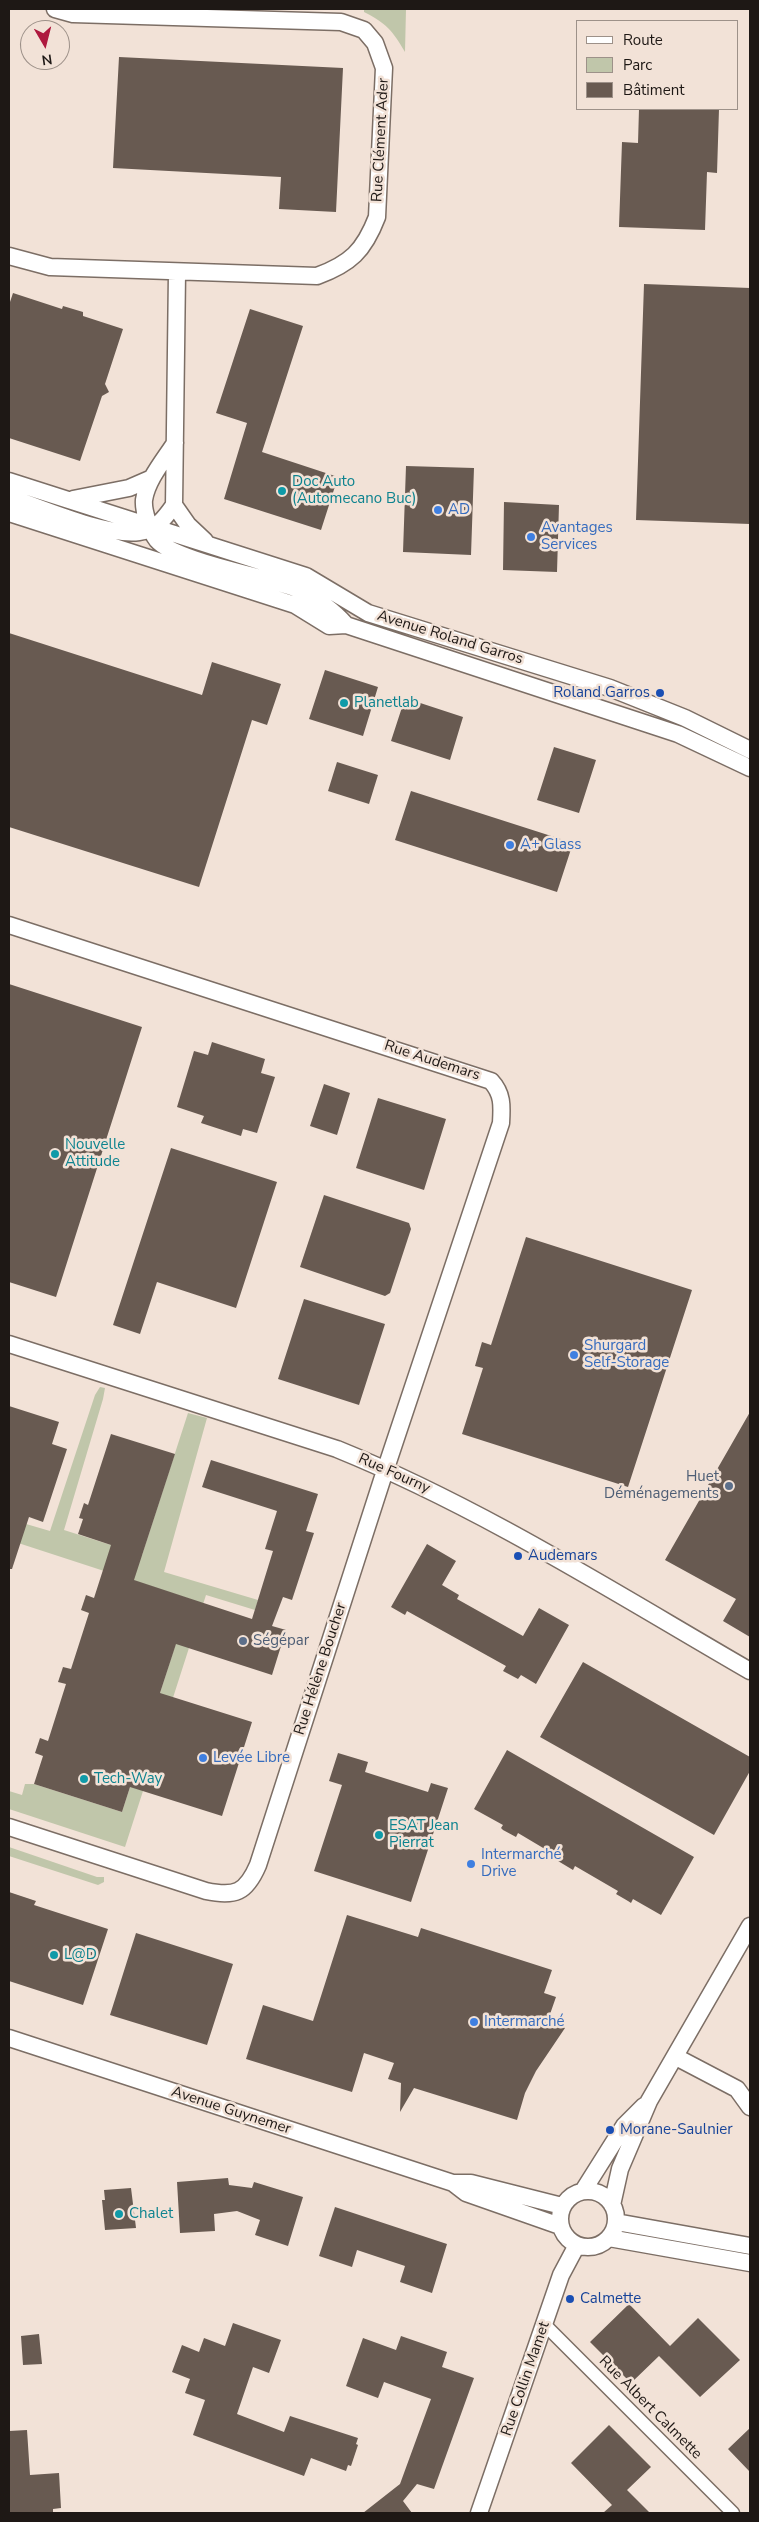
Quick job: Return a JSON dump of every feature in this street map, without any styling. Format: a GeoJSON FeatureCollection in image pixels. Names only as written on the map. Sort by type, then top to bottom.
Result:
{"type":"FeatureCollection","features":[{"type":"Feature","properties":{"kind":"street","name":"Rue Clément Ader"},"geometry":{"type":"LineString","coordinates":[[9,256],[50,267],[177,273],[318,276],[337,269],[351,260],[369,239],[377,217],[384,68],[375,43],[364,30],[341,22],[73,14],[55,9]]}},
{"type":"Feature","properties":{"kind":"street"},"geometry":{"type":"LineString","coordinates":[[175,442],[152,478],[144,500],[146,518],[156,530],[174,505],[175,442],[177,273]]}},
{"type":"Feature","properties":{"kind":"street"},"geometry":{"type":"LineString","coordinates":[[69,499],[112,492],[152,478]]}},
{"type":"Feature","properties":{"kind":"street","name":"Avenue Roland Garros"},"geometry":{"type":"LineString","coordinates":[[9,481],[69,499],[156,530],[209,544],[306,576],[368,613],[610,688],[685,718],[750,750]]}},
{"type":"Feature","properties":{"kind":"street","name":"Avenue Roland Garros"},"geometry":{"type":"LineString","coordinates":[[9,497],[119,533],[156,530]]}},
{"type":"Feature","properties":{"kind":"street"},"geometry":{"type":"LineString","coordinates":[[174,505],[188,525],[209,544]]}},
{"type":"Feature","properties":{"kind":"street","name":"Avenue Roland Garros"},"geometry":{"type":"LineString","coordinates":[[9,513],[295,605],[330,626],[346,625],[678,734],[750,768]]}},
{"type":"Feature","properties":{"kind":"street","name":"Avenue Roland Garros"},"geometry":{"type":"LineString","coordinates":[[156,530],[166,546],[185,555],[298,590],[339,616],[346,625]]}},
{"type":"Feature","properties":{"kind":"street","name":"Rue Audemars"},"geometry":{"type":"LineString","coordinates":[[9,925],[492,1081],[499,1089],[503,1104],[501,1123],[385,1470]]}},
{"type":"Feature","properties":{"kind":"street","name":"Rue Fourny"},"geometry":{"type":"LineString","coordinates":[[9,1344],[337,1449],[385,1470],[440,1495],[517,1537],[750,1671]]}},
{"type":"Feature","properties":{"kind":"street","name":"Rue Hélène Boucher"},"geometry":{"type":"LineString","coordinates":[[9,1827],[206,1891],[227,1894],[236,1893],[244,1888],[258,1865],[385,1470]]}},
{"type":"Feature","properties":{"kind":"street"},"geometry":{"type":"LineString","coordinates":[[649,2101],[624,2126],[583,2191],[567,2199],[562,2206],[560,2226],[563,2234],[576,2246],[595,2247],[609,2238],[616,2222],[612,2205],[620,2169],[649,2101],[750,1926]]}},
{"type":"Feature","properties":{"kind":"street","name":"Avenue Guynemer"},"geometry":{"type":"LineString","coordinates":[[9,2038],[453,2183],[471,2183],[562,2206]]}},
{"type":"Feature","properties":{"kind":"street"},"geometry":{"type":"LineString","coordinates":[[676,2057],[736,2089],[750,2107]]}},
{"type":"Feature","properties":{"kind":"street","name":"Avenue Guynemer"},"geometry":{"type":"LineString","coordinates":[[453,2183],[466,2193],[560,2226]]}},
{"type":"Feature","properties":{"kind":"street"},"geometry":{"type":"LineString","coordinates":[[583,2191],[600,2194],[612,2205]]}},
{"type":"Feature","properties":{"kind":"street"},"geometry":{"type":"LineString","coordinates":[[616,2222],[750,2246]]}},
{"type":"Feature","properties":{"kind":"street"},"geometry":{"type":"LineString","coordinates":[[609,2238],[750,2263]]}},
{"type":"Feature","properties":{"kind":"street","name":"Rue Collin Mamet"},"geometry":{"type":"LineString","coordinates":[[479,2513],[561,2275],[576,2246]]}},
{"type":"Feature","properties":{"kind":"street","name":"Rue Albert Calmette"},"geometry":{"type":"LineString","coordinates":[[544,2326],[733,2513]]}},
{"type":"Feature","properties":{"kind":"green space"},"geometry":{"type":"Polygon","coordinates":[[[364,9],[406,9],[405,52],[397,38],[388,28],[364,12],[364,9]]]}},
{"type":"Feature","properties":{"kind":"green space"},"geometry":{"type":"Polygon","coordinates":[[[100,1387],[105,1388],[103,1399],[64,1530],[142,1555],[188,1413],[207,1418],[164,1572],[258,1600],[255,1610],[206,1595],[125,1847],[9,1809],[9,1791],[22,1795],[25,1784],[34,1784],[122,1812],[190,1599],[9,1540],[9,1519],[50,1531],[95,1395],[100,1387]]]}},
{"type":"Feature","properties":{"kind":"green space"},"geometry":{"type":"Polygon","coordinates":[[[9,1847],[97,1877],[104,1877],[104,1882],[98,1885],[9,1856],[9,1847]]]}},
{"type":"Feature","properties":{"kind":"building"},"geometry":{"type":"Polygon","coordinates":[[[119,57],[343,68],[336,212],[279,209],[281,177],[113,168],[119,57]]]}},
{"type":"Feature","properties":{"kind":"building"},"geometry":{"type":"Polygon","coordinates":[[[639,110],[719,110],[717,173],[707,172],[705,230],[619,227],[622,142],[638,143],[639,110]]]}},
{"type":"Feature","properties":{"kind":"building"},"geometry":{"type":"Polygon","coordinates":[[[644,284],[750,288],[750,524],[636,520],[644,284]]]}},
{"type":"Feature","properties":{"kind":"building"},"geometry":{"type":"Polygon","coordinates":[[[13,293],[62,309],[63,306],[83,312],[83,316],[123,329],[105,384],[109,392],[102,396],[80,461],[9,438],[9,305],[13,293]]]}},
{"type":"Feature","properties":{"kind":"building"},"geometry":{"type":"Polygon","coordinates":[[[250,309],[303,326],[262,452],[338,477],[321,530],[224,499],[247,423],[216,413],[250,309]]]}},
{"type":"Feature","properties":{"kind":"building","name":"AD"},"geometry":{"type":"Polygon","coordinates":[[[406,466],[474,468],[471,555],[403,552],[406,466]]]}},
{"type":"Feature","properties":{"kind":"building","name":"Avantages Services"},"geometry":{"type":"Polygon","coordinates":[[[504,502],[559,505],[557,572],[503,570],[504,502]]]}},
{"type":"Feature","properties":{"kind":"building"},"geometry":{"type":"Polygon","coordinates":[[[9,633],[202,695],[212,662],[281,684],[267,725],[252,720],[199,887],[9,827],[9,633]]]}},
{"type":"Feature","properties":{"kind":"building","name":"Planetlab"},"geometry":{"type":"Polygon","coordinates":[[[325,670],[378,687],[363,736],[309,719],[325,670]]]}},
{"type":"Feature","properties":{"kind":"building"},"geometry":{"type":"Polygon","coordinates":[[[405,698],[463,717],[450,760],[391,741],[405,698]]]}},
{"type":"Feature","properties":{"kind":"building"},"geometry":{"type":"Polygon","coordinates":[[[554,747],[596,760],[579,813],[537,800],[554,747]]]}},
{"type":"Feature","properties":{"kind":"building"},"geometry":{"type":"Polygon","coordinates":[[[337,762],[378,775],[369,804],[328,791],[337,762]]]}},
{"type":"Feature","properties":{"kind":"building"},"geometry":{"type":"Polygon","coordinates":[[[411,791],[573,843],[557,892],[395,840],[411,791]]]}},
{"type":"Feature","properties":{"kind":"building","name":"Nouvelle Attitude"},"geometry":{"type":"Polygon","coordinates":[[[9,984],[142,1027],[56,1297],[9,1282],[9,984]]]}},
{"type":"Feature","properties":{"kind":"building"},"geometry":{"type":"Polygon","coordinates":[[[212,1042],[265,1059],[261,1073],[275,1077],[257,1133],[243,1129],[241,1136],[201,1123],[204,1116],[177,1107],[194,1051],[208,1055],[212,1042]]]}},
{"type":"Feature","properties":{"kind":"building"},"geometry":{"type":"Polygon","coordinates":[[[324,1084],[350,1093],[337,1135],[310,1126],[324,1084]]]}},
{"type":"Feature","properties":{"kind":"building"},"geometry":{"type":"Polygon","coordinates":[[[378,1098],[446,1119],[424,1190],[356,1168],[378,1098]]]}},
{"type":"Feature","properties":{"kind":"building"},"geometry":{"type":"Polygon","coordinates":[[[171,1148],[277,1182],[236,1308],[157,1282],[140,1334],[113,1325],[171,1148]]]}},
{"type":"Feature","properties":{"kind":"building"},"geometry":{"type":"Polygon","coordinates":[[[324,1195],[409,1223],[411,1229],[390,1293],[385,1296],[300,1267],[324,1195]]]}},
{"type":"Feature","properties":{"kind":"building","name":"Shurgard Self-Storage"},"geometry":{"type":"Polygon","coordinates":[[[526,1237],[692,1290],[628,1487],[462,1434],[483,1368],[475,1366],[482,1342],[491,1345],[526,1237]]]}},
{"type":"Feature","properties":{"kind":"building"},"geometry":{"type":"Polygon","coordinates":[[[304,1299],[385,1324],[359,1405],[278,1379],[304,1299]]]}},
{"type":"Feature","properties":{"kind":"building"},"geometry":{"type":"Polygon","coordinates":[[[9,1406],[59,1422],[52,1444],[67,1449],[43,1522],[29,1517],[12,1569],[9,1569],[9,1406]]]}},
{"type":"Feature","properties":{"kind":"building","name":"Huet Déménagements"},"geometry":{"type":"Polygon","coordinates":[[[750,1412],[750,1637],[723,1621],[736,1599],[665,1560],[750,1412]]]}},
{"type":"Feature","properties":{"kind":"building"},"geometry":{"type":"Polygon","coordinates":[[[111,1434],[175,1454],[134,1580],[252,1619],[273,1551],[265,1549],[277,1511],[202,1487],[211,1460],[318,1494],[306,1531],[314,1533],[292,1600],[283,1597],[272,1626],[286,1630],[272,1675],[176,1644],[160,1693],[252,1722],[222,1816],[130,1787],[122,1812],[34,1784],[43,1756],[35,1753],[40,1738],[48,1741],[66,1684],[58,1682],[63,1667],[71,1669],[89,1613],[81,1610],[86,1595],[94,1598],[111,1545],[78,1534],[83,1519],[79,1518],[84,1503],[88,1505],[111,1434]]]}},
{"type":"Feature","properties":{"kind":"building"},"geometry":{"type":"Polygon","coordinates":[[[427,1544],[456,1561],[442,1585],[459,1595],[457,1599],[523,1636],[539,1608],[569,1625],[536,1684],[521,1675],[518,1679],[503,1671],[506,1666],[407,1611],[405,1615],[391,1607],[427,1544]]]}},
{"type":"Feature","properties":{"kind":"building"},"geometry":{"type":"Polygon","coordinates":[[[583,1662],[750,1757],[750,1771],[714,1835],[540,1737],[583,1662]]]}},
{"type":"Feature","properties":{"kind":"building"},"geometry":{"type":"Polygon","coordinates":[[[507,1750],[694,1857],[661,1915],[633,1899],[631,1903],[616,1894],[618,1891],[575,1866],[573,1870],[558,1861],[560,1858],[518,1833],[516,1837],[503,1830],[501,1828],[503,1825],[474,1809],[507,1750]]]}},
{"type":"Feature","properties":{"kind":"building","name":"ESAT Jean Pierrat"},"geometry":{"type":"Polygon","coordinates":[[[338,1753],[368,1762],[365,1772],[428,1792],[431,1783],[448,1788],[411,1902],[314,1871],[342,1785],[329,1781],[338,1753]]]}},
{"type":"Feature","properties":{"kind":"building","name":"L@D"},"geometry":{"type":"Polygon","coordinates":[[[9,1892],[36,1901],[34,1905],[108,1929],[83,2005],[9,1981],[9,1892]]]}},
{"type":"Feature","properties":{"kind":"building","name":"Intermarché"},"geometry":{"type":"Polygon","coordinates":[[[347,1915],[418,1937],[421,1928],[552,1970],[544,1993],[556,1997],[549,2017],[565,2028],[536,2071],[525,2093],[517,2120],[414,2088],[400,2112],[401,2083],[388,2079],[394,2063],[364,2053],[352,2092],[246,2059],[263,2005],[313,2021],[347,1915]]]}},
{"type":"Feature","properties":{"kind":"building"},"geometry":{"type":"Polygon","coordinates":[[[136,1933],[233,1964],[207,2045],[110,2015],[136,1933]]]}},
{"type":"Feature","properties":{"kind":"building"},"geometry":{"type":"Polygon","coordinates":[[[228,2178],[229,2185],[252,2188],[254,2182],[303,2197],[288,2246],[255,2235],[260,2220],[237,2211],[214,2214],[215,2231],[180,2233],[177,2182],[228,2178]]]}},
{"type":"Feature","properties":{"kind":"building","name":"Chalet"},"geometry":{"type":"Polygon","coordinates":[[[131,2188],[136,2228],[105,2230],[102,2200],[105,2200],[104,2190],[131,2188]]]}},
{"type":"Feature","properties":{"kind":"building"},"geometry":{"type":"Polygon","coordinates":[[[335,2207],[447,2244],[432,2293],[400,2282],[405,2266],[357,2250],[352,2267],[319,2256],[335,2207]]]}},
{"type":"Feature","properties":{"kind":"building"},"geometry":{"type":"Polygon","coordinates":[[[629,2304],[670,2346],[698,2318],[740,2360],[700,2397],[659,2356],[631,2383],[590,2342],[629,2304]]]}},
{"type":"Feature","properties":{"kind":"building"},"geometry":{"type":"Polygon","coordinates":[[[233,2323],[281,2340],[269,2373],[253,2367],[237,2414],[284,2432],[290,2416],[358,2438],[356,2444],[358,2445],[351,2466],[348,2465],[346,2471],[311,2458],[304,2476],[193,2435],[205,2400],[185,2393],[190,2379],[172,2372],[182,2345],[199,2352],[204,2338],[225,2346],[233,2323]]]}},
{"type":"Feature","properties":{"kind":"building"},"geometry":{"type":"Polygon","coordinates":[[[39,2334],[42,2364],[23,2365],[21,2336],[39,2334]]]}},
{"type":"Feature","properties":{"kind":"building"},"geometry":{"type":"Polygon","coordinates":[[[401,2336],[447,2352],[442,2367],[474,2378],[434,2489],[417,2484],[403,2501],[412,2513],[363,2513],[400,2484],[431,2399],[384,2382],[378,2398],[346,2386],[363,2338],[396,2350],[401,2336]]]}},
{"type":"Feature","properties":{"kind":"building"},"geometry":{"type":"Polygon","coordinates":[[[609,2425],[651,2467],[627,2490],[650,2513],[603,2513],[612,2505],[571,2463],[609,2425]]]}},
{"type":"Feature","properties":{"kind":"building"},"geometry":{"type":"Polygon","coordinates":[[[750,2428],[750,2472],[728,2449],[750,2428]]]}},
{"type":"Feature","properties":{"kind":"building"},"geometry":{"type":"Polygon","coordinates":[[[27,2430],[30,2475],[59,2473],[61,2508],[53,2509],[53,2513],[9,2513],[9,2431],[27,2430]]]}},
{"type":"Feature","properties":{"kind":"place","name":"Doc Auto (Automecano Buc)"},"geometry":{"type":"Point","coordinates":[282,491]}},
{"type":"Feature","properties":{"kind":"place","name":"AD"},"geometry":{"type":"Point","coordinates":[438,510]}},
{"type":"Feature","properties":{"kind":"place","name":"Avantages Services"},"geometry":{"type":"Point","coordinates":[531,537]}},
{"type":"Feature","properties":{"kind":"place","name":"Roland Garros"},"geometry":{"type":"Point","coordinates":[660,693]}},
{"type":"Feature","properties":{"kind":"place","name":"Planetlab"},"geometry":{"type":"Point","coordinates":[344,703]}},
{"type":"Feature","properties":{"kind":"place","name":"A+ Glass"},"geometry":{"type":"Point","coordinates":[510,845]}},
{"type":"Feature","properties":{"kind":"place","name":"Nouvelle Attitude"},"geometry":{"type":"Point","coordinates":[55,1154]}},
{"type":"Feature","properties":{"kind":"place","name":"Shurgard Self-Storage"},"geometry":{"type":"Point","coordinates":[574,1355]}},
{"type":"Feature","properties":{"kind":"place","name":"Huet Déménagements"},"geometry":{"type":"Point","coordinates":[729,1486]}},
{"type":"Feature","properties":{"kind":"place","name":"Audemars"},"geometry":{"type":"Point","coordinates":[518,1556]}},
{"type":"Feature","properties":{"kind":"place","name":"Ségépar"},"geometry":{"type":"Point","coordinates":[243,1641]}},
{"type":"Feature","properties":{"kind":"place","name":"Levée Libre"},"geometry":{"type":"Point","coordinates":[203,1758]}},
{"type":"Feature","properties":{"kind":"place","name":"Tech-Way"},"geometry":{"type":"Point","coordinates":[84,1779]}},
{"type":"Feature","properties":{"kind":"place","name":"ESAT Jean Pierrat"},"geometry":{"type":"Point","coordinates":[379,1835]}},
{"type":"Feature","properties":{"kind":"place","name":"Intermarché Drive"},"geometry":{"type":"Point","coordinates":[471,1864]}},
{"type":"Feature","properties":{"kind":"place","name":"L@D"},"geometry":{"type":"Point","coordinates":[54,1955]}},
{"type":"Feature","properties":{"kind":"place","name":"Intermarché"},"geometry":{"type":"Point","coordinates":[474,2022]}},
{"type":"Feature","properties":{"kind":"place","name":"Morane-Saulnier"},"geometry":{"type":"Point","coordinates":[610,2130]}},
{"type":"Feature","properties":{"kind":"place","name":"Chalet"},"geometry":{"type":"Point","coordinates":[119,2214]}},
{"type":"Feature","properties":{"kind":"place","name":"Calmette"},"geometry":{"type":"Point","coordinates":[570,2299]}}]}
